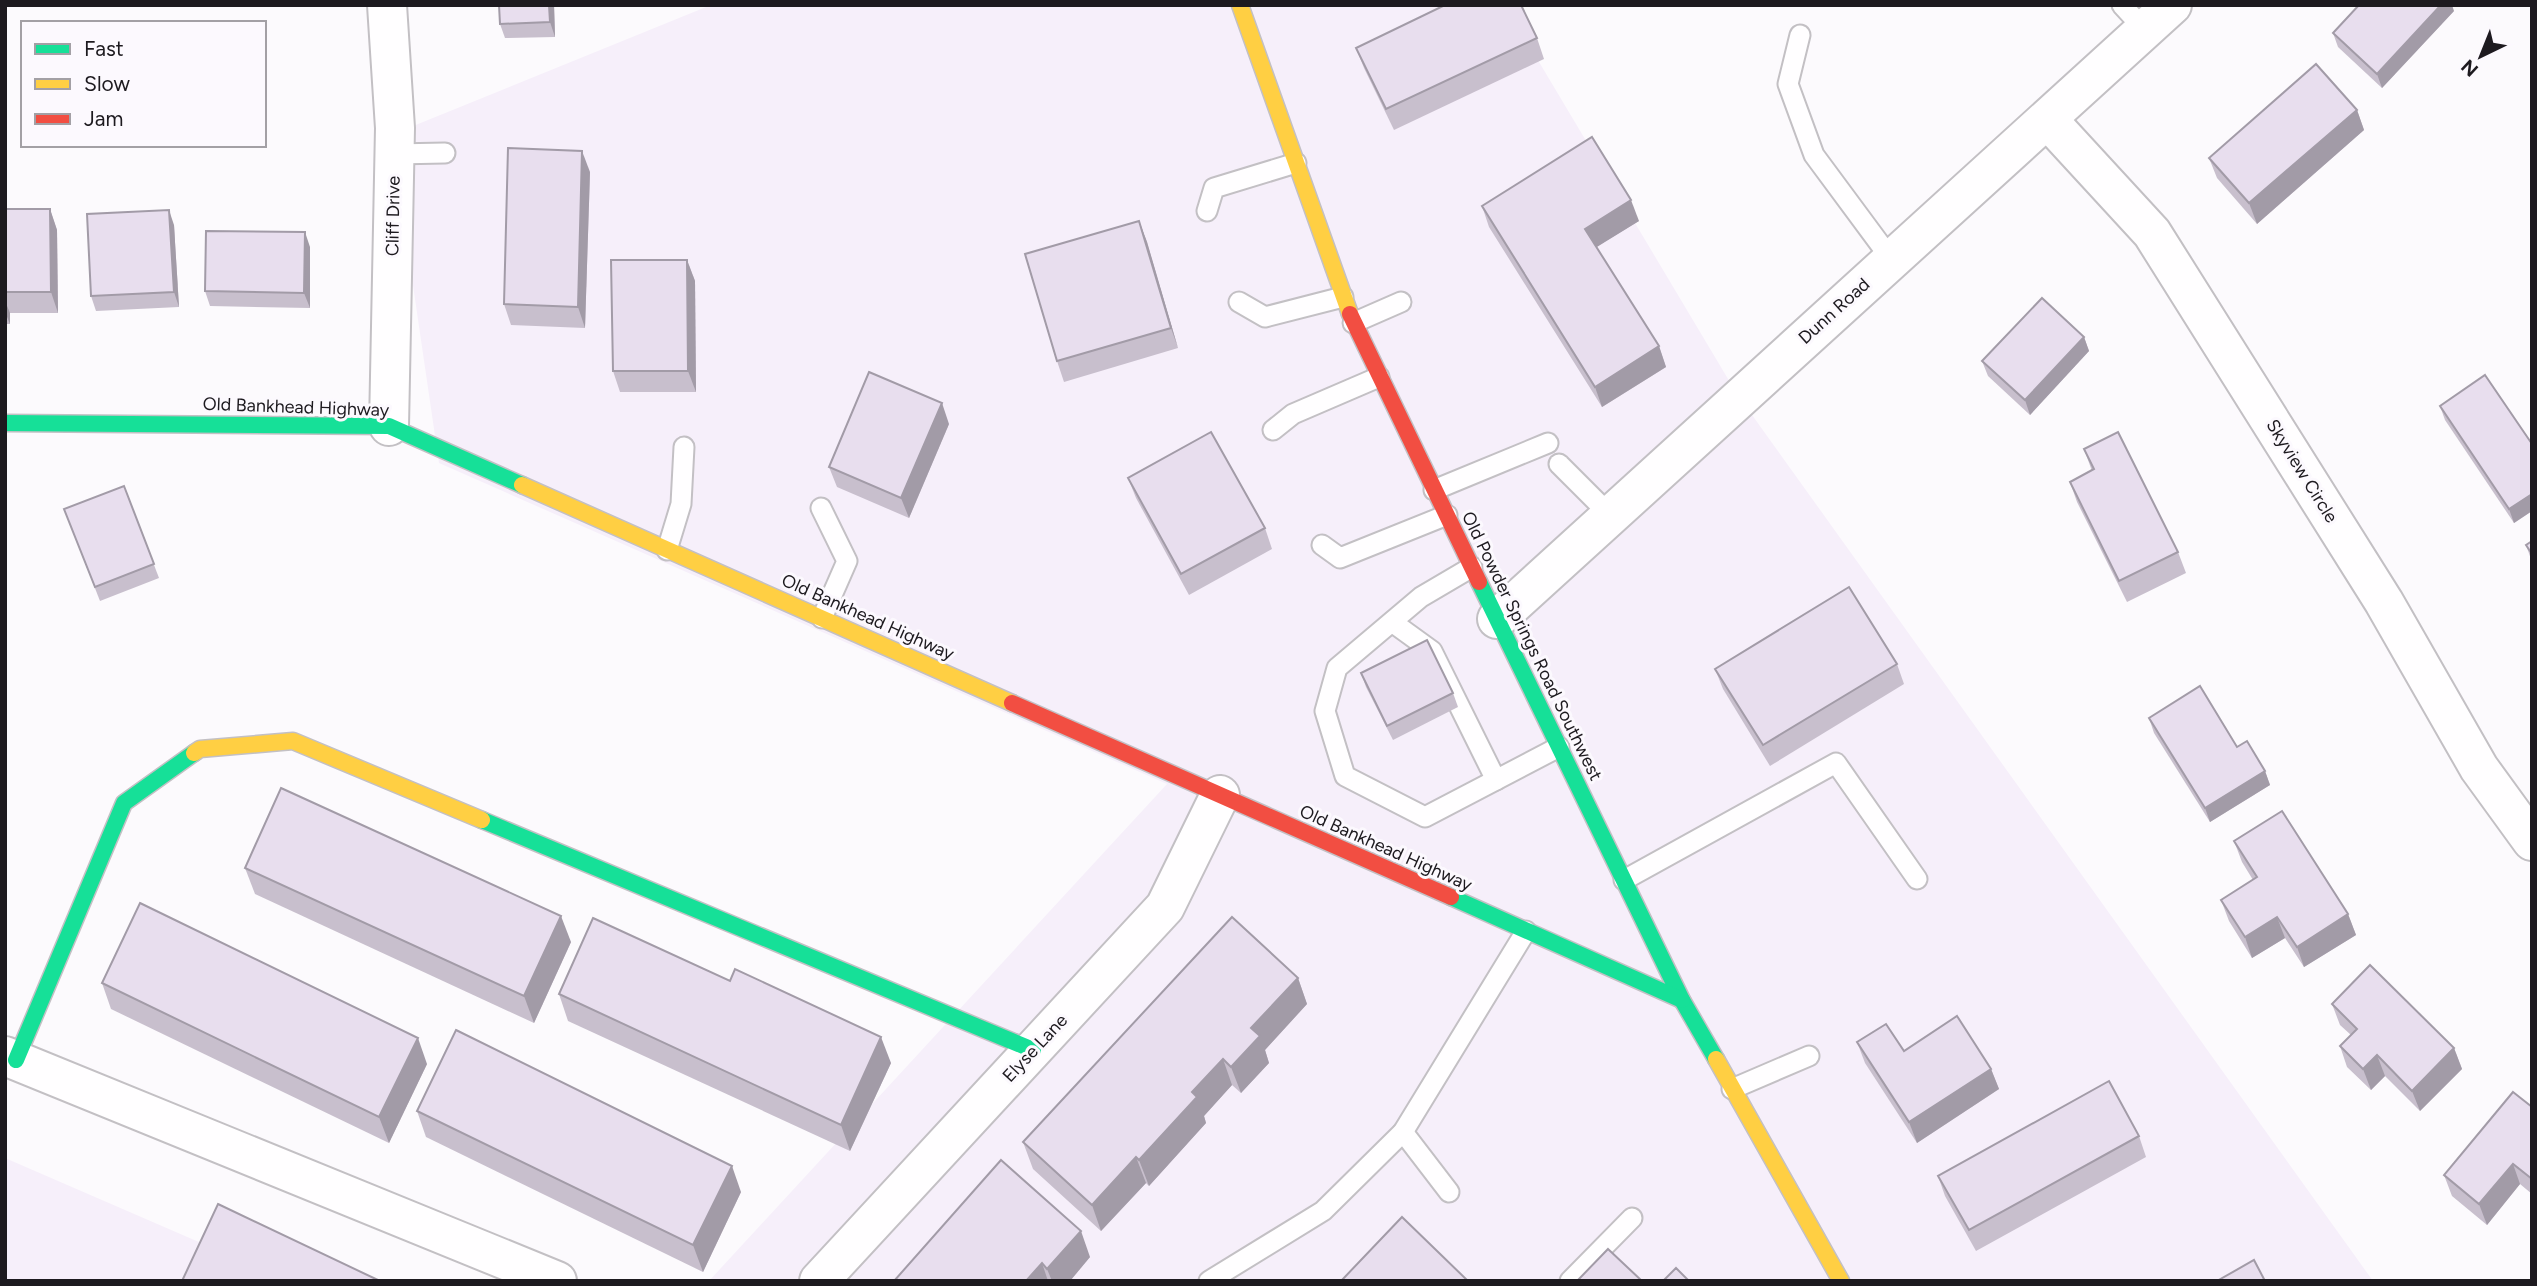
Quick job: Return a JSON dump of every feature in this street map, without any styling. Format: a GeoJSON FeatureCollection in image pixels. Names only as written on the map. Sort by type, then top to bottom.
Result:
{"type":"FeatureCollection","features":[{"type":"Feature","properties":{"kind":"street","name":"Cliff Drive"},"geometry":{"type":"LineString","coordinates":[[387,5],[395,128],[388,426]]}},
{"type":"Feature","properties":{"kind":"street","name":"Old Powder Springs Road Southwest"},"geometry":{"type":"LineString","coordinates":[[1240,5],[1353,323],[1682,1000],[1841,1281]]}},
{"type":"Feature","properties":{"kind":"street","name":"Dunn Road"},"geometry":{"type":"LineString","coordinates":[[1497,619],[1891,259],[2048,120],[2147,13]]}},
{"type":"Feature","properties":{"kind":"street","name":"Skyview Circle"},"geometry":{"type":"LineString","coordinates":[[2048,120],[2152,233],[2384,602],[2479,768],[2532,841]]}},
{"type":"Feature","properties":{"kind":"street","name":"Old Bankhead Highway"},"geometry":{"type":"LineString","coordinates":[[5,423],[388,426],[1682,1000]]}},
{"type":"Feature","properties":{"kind":"street"},"geometry":{"type":"LineString","coordinates":[[557,1281],[11,1058],[124,803],[200,749],[293,741],[1033,1050]]}},
{"type":"Feature","properties":{"kind":"street","name":"Elyse Lane"},"geometry":{"type":"LineString","coordinates":[[819,1281],[1165,907],[1220,795]]}},
{"type":"Feature","properties":{"kind":"lane"},"geometry":{"type":"LineString","coordinates":[[1800,35],[1788,84],[1814,155],[1891,259]]}},
{"type":"Feature","properties":{"kind":"lane"},"geometry":{"type":"LineString","coordinates":[[395,154],[445,153]]}},
{"type":"Feature","properties":{"kind":"lane"},"geometry":{"type":"LineString","coordinates":[[1207,211],[1214,188],[1296,163]]}},
{"type":"Feature","properties":{"kind":"lane"},"geometry":{"type":"LineString","coordinates":[[1238,302],[1265,317],[1343,297]]}},
{"type":"Feature","properties":{"kind":"lane"},"geometry":{"type":"LineString","coordinates":[[1353,323],[1402,302]]}},
{"type":"Feature","properties":{"kind":"lane"},"geometry":{"type":"LineString","coordinates":[[1273,430],[1293,414],[1379,377]]}},
{"type":"Feature","properties":{"kind":"lane"},"geometry":{"type":"LineString","coordinates":[[1434,490],[1548,443]]}},
{"type":"Feature","properties":{"kind":"lane"},"geometry":{"type":"LineString","coordinates":[[667,550],[681,504],[684,447]]}},
{"type":"Feature","properties":{"kind":"lane"},"geometry":{"type":"LineString","coordinates":[[1559,464],[1610,515]]}},
{"type":"Feature","properties":{"kind":"lane"},"geometry":{"type":"LineString","coordinates":[[821,508],[847,561],[822,618]]}},
{"type":"Feature","properties":{"kind":"lane"},"geometry":{"type":"LineString","coordinates":[[1322,545],[1340,558],[1447,515]]}},
{"type":"Feature","properties":{"kind":"lane"},"geometry":{"type":"LineString","coordinates":[[1472,567],[1421,597],[1337,668],[1325,711],[1345,776],[1425,817],[1559,747]]}},
{"type":"Feature","properties":{"kind":"lane"},"geometry":{"type":"LineString","coordinates":[[1392,622],[1432,651],[1496,780]]}},
{"type":"Feature","properties":{"kind":"lane"},"geometry":{"type":"LineString","coordinates":[[1624,880],[1836,763],[1917,879]]}},
{"type":"Feature","properties":{"kind":"lane"},"geometry":{"type":"LineString","coordinates":[[1209,1281],[1323,1211],[1403,1132],[1526,931]]}},
{"type":"Feature","properties":{"kind":"lane"},"geometry":{"type":"LineString","coordinates":[[1732,1089],[1809,1056]]}},
{"type":"Feature","properties":{"kind":"lane"},"geometry":{"type":"LineString","coordinates":[[1403,1132],[1449,1192]]}},
{"type":"Feature","properties":{"kind":"lane"},"geometry":{"type":"LineString","coordinates":[[1570,1281],[1632,1218]]}},
{"type":"Feature","properties":{"kind":"shaded area"},"geometry":{"type":"Polygon","coordinates":[[[711,5],[1505,5],[1737,394],[2373,1281],[709,1281],[1167,784],[439,463],[391,135],[711,5]]]}},
{"type":"Feature","properties":{"kind":"shaded area"},"geometry":{"type":"Polygon","coordinates":[[[5,1158],[289,1281],[5,1281],[5,1158]]]}},
{"type":"Feature","properties":{"kind":"building"},"geometry":{"type":"Polygon","coordinates":[[[499,5],[549,5],[550,22],[500,24],[499,5]]]}},
{"type":"Feature","properties":{"kind":"building"},"geometry":{"type":"Polygon","coordinates":[[[1445,5],[1521,5],[1537,38],[1386,109],[1356,48],[1445,5]]]}},
{"type":"Feature","properties":{"kind":"building"},"geometry":{"type":"Polygon","coordinates":[[[2359,5],[2441,5],[2377,74],[2333,33],[2359,5]]]}},
{"type":"Feature","properties":{"kind":"building"},"geometry":{"type":"Polygon","coordinates":[[[2316,64],[2357,110],[2249,203],[2209,158],[2316,64]]]}},
{"type":"Feature","properties":{"kind":"building"},"geometry":{"type":"Polygon","coordinates":[[[1592,137],[1631,200],[1585,229],[1659,346],[1595,387],[1482,206],[1592,137]]]}},
{"type":"Feature","properties":{"kind":"building"},"geometry":{"type":"Polygon","coordinates":[[[508,148],[582,151],[578,307],[504,304],[508,148]]]}},
{"type":"Feature","properties":{"kind":"building"},"geometry":{"type":"Polygon","coordinates":[[[5,209],[50,209],[51,292],[5,292],[5,209]]]}},
{"type":"Feature","properties":{"kind":"building"},"geometry":{"type":"Polygon","coordinates":[[[169,210],[174,292],[91,296],[87,214],[169,210]]]}},
{"type":"Feature","properties":{"kind":"building"},"geometry":{"type":"Polygon","coordinates":[[[1139,221],[1171,328],[1057,361],[1025,254],[1139,221]]]}},
{"type":"Feature","properties":{"kind":"building"},"geometry":{"type":"Polygon","coordinates":[[[206,231],[305,232],[304,293],[205,291],[206,231]]]}},
{"type":"Feature","properties":{"kind":"building"},"geometry":{"type":"Polygon","coordinates":[[[611,260],[687,260],[688,371],[613,371],[611,260]]]}},
{"type":"Feature","properties":{"kind":"building"},"geometry":{"type":"Polygon","coordinates":[[[2042,298],[2084,337],[2025,400],[1982,361],[2042,298]]]}},
{"type":"Feature","properties":{"kind":"building"},"geometry":{"type":"Polygon","coordinates":[[[869,372],[942,403],[901,498],[829,467],[869,372]]]}},
{"type":"Feature","properties":{"kind":"building"},"geometry":{"type":"Polygon","coordinates":[[[2485,375],[2532,444],[2532,494],[2509,509],[2440,406],[2485,375]]]}},
{"type":"Feature","properties":{"kind":"building"},"geometry":{"type":"Polygon","coordinates":[[[1211,432],[1265,528],[1181,574],[1128,478],[1211,432]]]}},
{"type":"Feature","properties":{"kind":"building"},"geometry":{"type":"Polygon","coordinates":[[[2118,432],[2178,552],[2119,581],[2070,482],[2094,469],[2084,449],[2118,432]]]}},
{"type":"Feature","properties":{"kind":"building"},"geometry":{"type":"Polygon","coordinates":[[[124,486],[154,564],[95,587],[64,509],[124,486]]]}},
{"type":"Feature","properties":{"kind":"building"},"geometry":{"type":"Polygon","coordinates":[[[2532,541],[2532,554],[2526,545],[2532,541]]]}},
{"type":"Feature","properties":{"kind":"building"},"geometry":{"type":"Polygon","coordinates":[[[1849,587],[1897,664],[1763,745],[1715,669],[1849,587]]]}},
{"type":"Feature","properties":{"kind":"building"},"geometry":{"type":"Polygon","coordinates":[[[1427,640],[1453,693],[1387,726],[1361,673],[1427,640]]]}},
{"type":"Feature","properties":{"kind":"building"},"geometry":{"type":"Polygon","coordinates":[[[2200,686],[2237,747],[2247,741],[2265,771],[2205,808],[2149,718],[2200,686]]]}},
{"type":"Feature","properties":{"kind":"building"},"geometry":{"type":"Polygon","coordinates":[[[281,788],[561,916],[524,996],[245,868],[281,788]]]}},
{"type":"Feature","properties":{"kind":"building"},"geometry":{"type":"Polygon","coordinates":[[[2282,811],[2348,914],[2297,947],[2277,917],[2245,937],[2221,900],[2257,877],[2234,841],[2282,811]]]}},
{"type":"Feature","properties":{"kind":"building"},"geometry":{"type":"Polygon","coordinates":[[[140,903],[418,1038],[379,1117],[102,983],[140,903]]]}},
{"type":"Feature","properties":{"kind":"building"},"geometry":{"type":"Polygon","coordinates":[[[1232,917],[1298,978],[1251,1028],[1260,1036],[1231,1067],[1223,1059],[1192,1092],[1197,1097],[1139,1160],[1136,1157],[1092,1205],[1023,1142],[1232,917]]]}},
{"type":"Feature","properties":{"kind":"building"},"geometry":{"type":"Polygon","coordinates":[[[593,918],[730,981],[735,969],[881,1037],[841,1125],[559,994],[593,918]]]}},
{"type":"Feature","properties":{"kind":"building"},"geometry":{"type":"Polygon","coordinates":[[[2370,965],[2454,1048],[2412,1091],[2377,1055],[2363,1069],[2340,1046],[2357,1029],[2332,1004],[2370,965]]]}},
{"type":"Feature","properties":{"kind":"building"},"geometry":{"type":"Polygon","coordinates":[[[1957,1016],[1991,1069],[1909,1122],[1857,1042],[1886,1024],[1904,1051],[1957,1016]]]}},
{"type":"Feature","properties":{"kind":"building"},"geometry":{"type":"Polygon","coordinates":[[[456,1030],[732,1166],[693,1245],[417,1111],[456,1030]]]}},
{"type":"Feature","properties":{"kind":"building"},"geometry":{"type":"Polygon","coordinates":[[[2109,1081],[2139,1136],[1969,1230],[1938,1176],[2109,1081]]]}},
{"type":"Feature","properties":{"kind":"building"},"geometry":{"type":"Polygon","coordinates":[[[2513,1092],[2532,1107],[2532,1179],[2513,1164],[2479,1204],[2444,1175],[2513,1092]]]}},
{"type":"Feature","properties":{"kind":"building"},"geometry":{"type":"Polygon","coordinates":[[[1001,1160],[1081,1231],[1047,1269],[1042,1263],[1026,1281],[894,1281],[1001,1160]]]}},
{"type":"Feature","properties":{"kind":"building"},"geometry":{"type":"Polygon","coordinates":[[[218,1204],[380,1281],[182,1281],[218,1204]]]}},
{"type":"Feature","properties":{"kind":"building"},"geometry":{"type":"Polygon","coordinates":[[[1402,1217],[1468,1281],[1341,1281],[1402,1217]]]}},
{"type":"Feature","properties":{"kind":"building"},"geometry":{"type":"Polygon","coordinates":[[[1608,1249],[1642,1281],[1577,1281],[1608,1249]]]}},
{"type":"Feature","properties":{"kind":"building"},"geometry":{"type":"Polygon","coordinates":[[[2254,1260],[2265,1281],[2217,1281],[2254,1260]]]}},
{"type":"Feature","properties":{"kind":"building"},"geometry":{"type":"Polygon","coordinates":[[[1676,1268],[1689,1281],[1663,1281],[1676,1268]]]}},
{"type":"Feature","properties":{"kind":"traffic: fast"},"geometry":{"type":"LineString","coordinates":[[5,423],[389,426],[522,485]]}},
{"type":"Feature","properties":{"kind":"traffic: fast"},"geometry":{"type":"LineString","coordinates":[[1479,582],[1682,1000],[1716,1059]]}},
{"type":"Feature","properties":{"kind":"traffic: fast"},"geometry":{"type":"LineString","coordinates":[[16,1060],[124,803],[194,753]]}},
{"type":"Feature","properties":{"kind":"traffic: fast"},"geometry":{"type":"LineString","coordinates":[[482,820],[1033,1050]]}},
{"type":"Feature","properties":{"kind":"traffic: fast"},"geometry":{"type":"LineString","coordinates":[[1451,897],[1682,1000]]}},
{"type":"Feature","properties":{"kind":"traffic: slow"},"geometry":{"type":"LineString","coordinates":[[1240,5],[1350,314]]}},
{"type":"Feature","properties":{"kind":"traffic: slow"},"geometry":{"type":"LineString","coordinates":[[522,485],[1012,703]]}},
{"type":"Feature","properties":{"kind":"traffic: slow"},"geometry":{"type":"LineString","coordinates":[[194,753],[200,749],[293,741],[482,820]]}},
{"type":"Feature","properties":{"kind":"traffic: slow"},"geometry":{"type":"LineString","coordinates":[[1716,1059],[1841,1281]]}},
{"type":"Feature","properties":{"kind":"traffic: jam"},"geometry":{"type":"LineString","coordinates":[[1350,314],[1479,582]]}},
{"type":"Feature","properties":{"kind":"traffic: jam"},"geometry":{"type":"LineString","coordinates":[[1012,703],[1451,897]]}}]}
